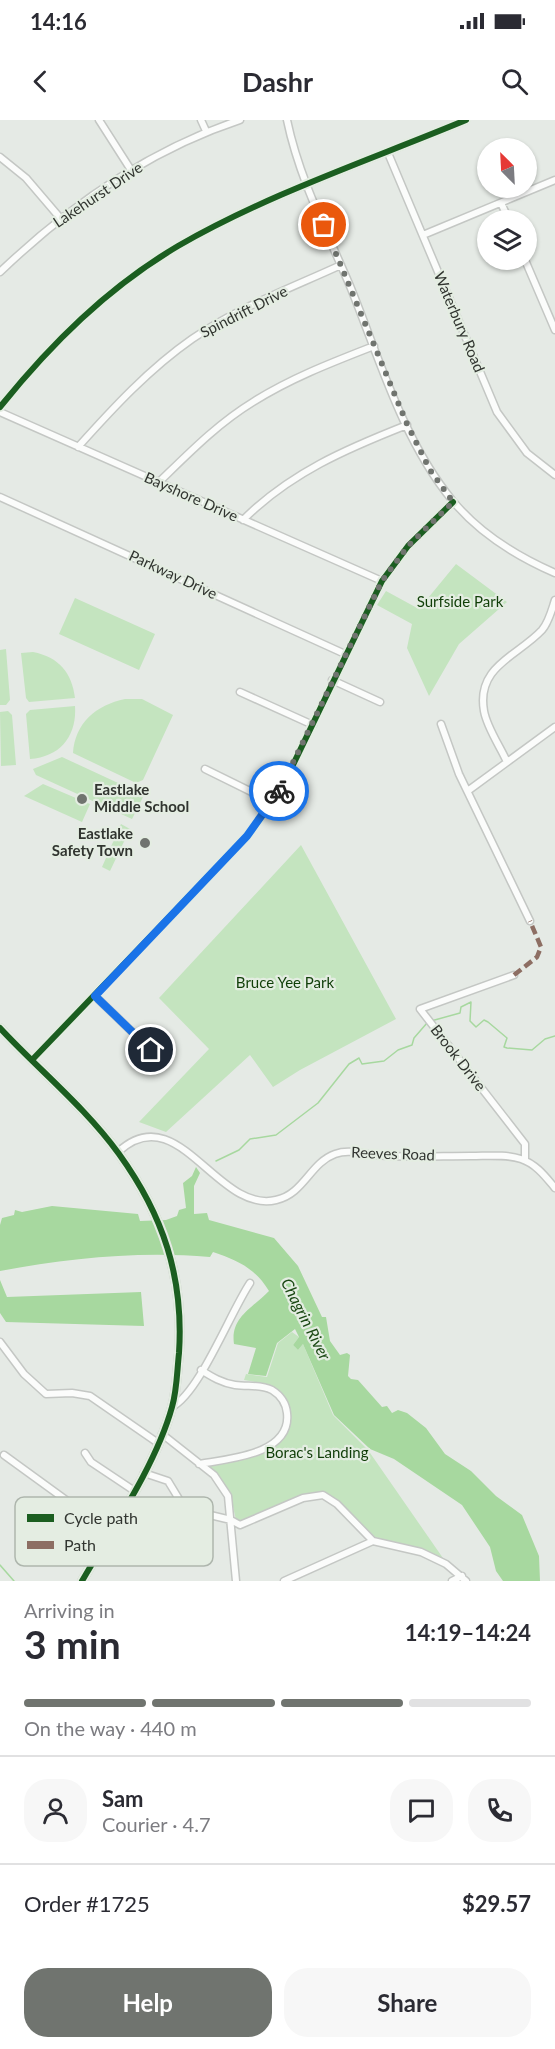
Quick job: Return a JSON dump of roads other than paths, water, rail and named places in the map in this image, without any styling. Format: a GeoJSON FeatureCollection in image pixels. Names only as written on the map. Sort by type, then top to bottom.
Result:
{"type":"FeatureCollection","features":[{"type":"Feature","properties":{"kind":"main road"},"geometry":{"type":"LineString","coordinates":[[0,1028],[118,1152],[148,1199],[169,1248],[177,1281],[181,1325],[172,1407],[144,1473],[129,1497]]}},
{"type":"Feature","properties":{"kind":"main road"},"geometry":{"type":"LineString","coordinates":[[82,1581],[91,1566]]}},
{"type":"Feature","properties":{"kind":"street"},"geometry":{"type":"LineString","coordinates":[[99,120],[131,170]]}},
{"type":"Feature","properties":{"kind":"street"},"geometry":{"type":"LineString","coordinates":[[201,120],[206,131]]}},
{"type":"Feature","properties":{"kind":"street","name":"Lakehurst Drive"},"geometry":{"type":"LineString","coordinates":[[0,272],[61,219],[131,170],[206,131],[240,120]]}},
{"type":"Feature","properties":{"kind":"street"},"geometry":{"type":"LineString","coordinates":[[287,120],[293,149],[307,186],[407,424],[430,470],[453,502],[474,523],[511,551],[555,573]]}},
{"type":"Feature","properties":{"kind":"street"},"geometry":{"type":"LineString","coordinates":[[0,407],[61,337],[99,302],[138,272],[178,246],[228,220],[466,120]]}},
{"type":"Feature","properties":{"kind":"street","name":"Waterbury Road"},"geometry":{"type":"LineString","coordinates":[[388,153],[497,412],[527,453],[555,475]]}},
{"type":"Feature","properties":{"kind":"street"},"geometry":{"type":"LineString","coordinates":[[0,157],[26,178],[61,219]]}},
{"type":"Feature","properties":{"kind":"street"},"geometry":{"type":"LineString","coordinates":[[423,235],[555,180]]}},
{"type":"Feature","properties":{"kind":"street"},"geometry":{"type":"LineString","coordinates":[[501,203],[504,210]]}},
{"type":"Feature","properties":{"kind":"street","name":"Spindrift Drive"},"geometry":{"type":"LineString","coordinates":[[78,447],[127,394],[193,339],[236,314],[341,265]]}},
{"type":"Feature","properties":{"kind":"street"},"geometry":{"type":"LineString","coordinates":[[529,270],[555,330]]}},
{"type":"Feature","properties":{"kind":"street"},"geometry":{"type":"LineString","coordinates":[[158,483],[220,425],[253,402],[300,376],[374,346]]}},
{"type":"Feature","properties":{"kind":"street","name":"Bayshore Drive"},"geometry":{"type":"LineString","coordinates":[[0,412],[382,581]]}},
{"type":"Feature","properties":{"kind":"street"},"geometry":{"type":"LineString","coordinates":[[243,520],[262,501],[321,462],[407,424]]}},
{"type":"Feature","properties":{"kind":"street","name":"Parkway Drive"},"geometry":{"type":"LineString","coordinates":[[0,497],[345,654]]}},
{"type":"Feature","properties":{"kind":"street"},"geometry":{"type":"LineString","coordinates":[[32,1060],[247,836],[272,802],[313,725],[332,680],[382,581],[408,546],[453,502]]}},
{"type":"Feature","properties":{"kind":"street"},"geometry":{"type":"LineString","coordinates":[[507,762],[484,713],[483,693],[489,675],[496,666],[544,628],[555,600]]}},
{"type":"Feature","properties":{"kind":"street"},"geometry":{"type":"LineString","coordinates":[[332,680],[380,702]]}},
{"type":"Feature","properties":{"kind":"street"},"geometry":{"type":"LineString","coordinates":[[240,692],[313,725]]}},
{"type":"Feature","properties":{"kind":"street"},"geometry":{"type":"LineString","coordinates":[[441,724],[459,774],[469,790],[530,921]]}},
{"type":"Feature","properties":{"kind":"street"},"geometry":{"type":"LineString","coordinates":[[469,790],[555,727]]}},
{"type":"Feature","properties":{"kind":"street"},"geometry":{"type":"LineString","coordinates":[[205,769],[272,802]]}},
{"type":"Feature","properties":{"kind":"street","name":"Brook Drive"},"geometry":{"type":"LineString","coordinates":[[514,975],[420,1009],[525,1144],[525,1160]]}},
{"type":"Feature","properties":{"kind":"street"},"geometry":{"type":"LineString","coordinates":[[95,996],[151,1050]]}},
{"type":"Feature","properties":{"kind":"street","name":"Reeves Road"},"geometry":{"type":"LineString","coordinates":[[118,1152],[128,1143],[142,1139],[156,1138],[175,1144],[241,1196],[257,1201],[274,1201],[290,1195],[302,1186],[319,1163],[336,1154],[351,1151],[407,1157],[503,1155],[525,1160]]}},
{"type":"Feature","properties":{"kind":"street"},"geometry":{"type":"LineString","coordinates":[[525,1160],[541,1171],[555,1188]]}},
{"type":"Feature","properties":{"kind":"street"},"geometry":{"type":"LineString","coordinates":[[172,1407],[181,1402],[250,1283]]}},
{"type":"Feature","properties":{"kind":"street"},"geometry":{"type":"LineString","coordinates":[[0,1342],[24,1374],[46,1394],[72,1393],[90,1396],[158,1443]]}},
{"type":"Feature","properties":{"kind":"street"},"geometry":{"type":"LineString","coordinates":[[199,1464],[250,1455],[281,1436],[287,1419],[282,1398],[274,1392],[263,1387],[222,1382],[201,1370]]}},
{"type":"Feature","properties":{"kind":"street"},"geometry":{"type":"LineString","coordinates":[[162,1434],[214,1475],[228,1496],[236,1581]]}},
{"type":"Feature","properties":{"kind":"street"},"geometry":{"type":"LineString","coordinates":[[85,1453],[91,1462],[133,1490]]}},
{"type":"Feature","properties":{"kind":"street"},"geometry":{"type":"LineString","coordinates":[[4,1455],[62,1497]]}},
{"type":"Feature","properties":{"kind":"street"},"geometry":{"type":"LineString","coordinates":[[144,1473],[168,1481],[178,1497]]}},
{"type":"Feature","properties":{"kind":"street"},"geometry":{"type":"LineString","coordinates":[[213,1516],[240,1525],[257,1520],[312,1495],[322,1495],[338,1504],[373,1541],[421,1552],[446,1564],[464,1579]]}},
{"type":"Feature","properties":{"kind":"street"},"geometry":{"type":"LineString","coordinates":[[284,1581],[373,1541]]}},
{"type":"Feature","properties":{"kind":"street"},"geometry":{"type":"LineString","coordinates":[[452,1581],[464,1579]]}},
{"type":"Feature","properties":{"kind":"water","name":"Chagrin River"},"geometry":{"type":"Polygon","coordinates":[[[196,1167],[200,1173],[194,1186],[194,1214],[207,1213],[209,1220],[274,1238],[298,1266],[322,1317],[326,1317],[330,1341],[340,1355],[347,1353],[350,1355],[348,1376],[358,1380],[382,1407],[387,1406],[392,1413],[398,1410],[407,1413],[426,1428],[445,1454],[471,1471],[496,1496],[522,1515],[539,1556],[540,1581],[503,1581],[496,1571],[490,1547],[462,1505],[394,1459],[370,1449],[334,1415],[303,1344],[298,1350],[293,1345],[299,1337],[295,1329],[277,1343],[266,1376],[248,1374],[256,1348],[234,1344],[236,1327],[244,1314],[269,1291],[258,1276],[245,1266],[213,1252],[210,1257],[131,1255],[52,1262],[0,1271],[0,1225],[2,1218],[14,1215],[15,1210],[22,1212],[52,1206],[138,1214],[140,1221],[166,1220],[177,1216],[179,1210],[186,1208],[183,1183],[192,1176],[196,1167]]]}},
{"type":"Feature","properties":{"kind":"water"},"geometry":{"type":"Polygon","coordinates":[[[0,1280],[7,1297],[141,1292],[144,1326],[6,1322],[0,1313],[0,1280]]]}},
{"type":"Feature","properties":{"kind":"waterway"},"geometry":{"type":"LineString","coordinates":[[431,1021],[460,1013],[461,1007],[471,1002],[470,1021],[476,1027],[484,1020],[488,1022],[507,1038],[504,1047],[532,1050],[545,1039],[555,1036]]}},
{"type":"Feature","properties":{"kind":"waterway"},"geometry":{"type":"LineString","coordinates":[[216,1161],[239,1150],[250,1139],[276,1135],[318,1103],[349,1064],[359,1058],[362,1064],[384,1061],[398,1050],[412,1045],[414,1038],[427,1023]]}},
{"type":"Feature","properties":{"kind":"waterway"},"geometry":{"type":"LineString","coordinates":[[0,1565],[14,1581]]}},
{"type":"Feature","properties":{"kind":"place","name":"Eastlake Middle School"},"geometry":{"type":"Point","coordinates":[82,799]}},
{"type":"Feature","properties":{"kind":"place","name":"Eastlake Safety Town"},"geometry":{"type":"Point","coordinates":[145,843]}},
{"type":"Feature","properties":{"kind":"park label","name":"Surfside Park"},"geometry":{"type":"Point","coordinates":[460,602]}},
{"type":"Feature","properties":{"kind":"park label","name":"Bruce Yee Park"},"geometry":{"type":"Point","coordinates":[285,983]}},
{"type":"Feature","properties":{"kind":"park label","name":"Borac's Landing"},"geometry":{"type":"Point","coordinates":[317,1453]}}]}
